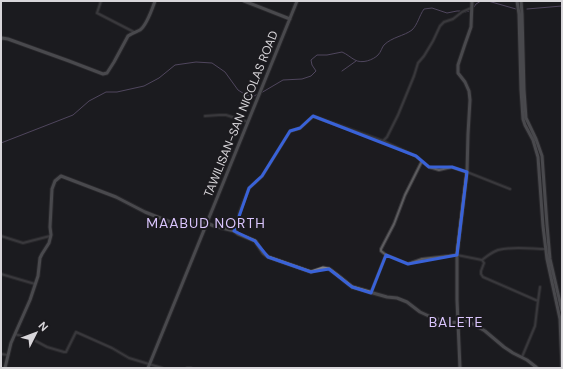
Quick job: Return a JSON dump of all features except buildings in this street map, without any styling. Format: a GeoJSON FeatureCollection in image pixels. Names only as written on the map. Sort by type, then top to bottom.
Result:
{"type":"FeatureCollection","features":[{"type":"Feature","properties":{"kind":"street"},"geometry":{"type":"LineString","coordinates":[[101,1],[97,13],[134,32]]}},
{"type":"Feature","properties":{"kind":"street"},"geometry":{"type":"LineString","coordinates":[[1,39],[8,39],[105,74],[114,62],[128,36],[144,26],[155,1]]}},
{"type":"Feature","properties":{"kind":"street"},"geometry":{"type":"LineString","coordinates":[[244,1],[290,19]]}},
{"type":"Feature","properties":{"kind":"street","name":"TAWILISAN-SAN NICOLAS ROAD"},"geometry":{"type":"LineString","coordinates":[[149,366],[297,1]]}},
{"type":"Feature","properties":{"kind":"street"},"geometry":{"type":"LineString","coordinates":[[460,368],[458,255],[467,172],[470,100],[469,91],[458,73],[458,65],[471,26],[472,1]]}},
{"type":"Feature","properties":{"kind":"street"},"geometry":{"type":"LineString","coordinates":[[517,1],[520,8]]}},
{"type":"Feature","properties":{"kind":"street"},"geometry":{"type":"LineString","coordinates":[[521,1],[523,119],[533,140],[538,157],[548,269],[562,312]]}},
{"type":"Feature","properties":{"kind":"street"},"geometry":{"type":"LineString","coordinates":[[383,141],[387,137],[398,115],[418,63],[433,41],[440,26],[444,22],[453,19],[462,12],[472,8]]}},
{"type":"Feature","properties":{"kind":"street"},"geometry":{"type":"LineString","coordinates":[[205,116],[226,115],[248,122]]}},
{"type":"Feature","properties":{"kind":"street"},"geometry":{"type":"LineString","coordinates":[[234,231],[239,221],[239,214],[249,188],[262,176],[290,131],[300,128],[313,116],[383,141],[416,156],[429,167],[439,170],[452,167],[510,189]]}},
{"type":"Feature","properties":{"kind":"street"},"geometry":{"type":"LineString","coordinates":[[422,161],[405,195],[394,224],[381,249],[381,251],[386,255],[408,264],[422,259],[458,255],[482,260],[499,249],[547,249]]}},
{"type":"Feature","properties":{"kind":"street"},"geometry":{"type":"LineString","coordinates":[[5,368],[11,343],[30,300],[38,276],[40,258],[49,243],[51,235],[52,189],[55,181],[62,176],[116,197],[145,212],[183,227],[194,221],[207,223],[234,231],[255,242],[268,256],[311,272],[323,268],[329,269],[352,287],[386,297],[397,298],[431,317],[450,323],[466,321],[485,331],[504,347],[527,360],[537,368]]}},
{"type":"Feature","properties":{"kind":"street"},"geometry":{"type":"LineString","coordinates":[[1,236],[24,243],[51,235]]}},
{"type":"Feature","properties":{"kind":"street"},"geometry":{"type":"LineString","coordinates":[[371,292],[386,255]]}},
{"type":"Feature","properties":{"kind":"street"},"geometry":{"type":"LineString","coordinates":[[482,260],[484,263],[481,271],[483,277],[538,301]]}},
{"type":"Feature","properties":{"kind":"street"},"geometry":{"type":"LineString","coordinates":[[1,274],[35,284]]}},
{"type":"Feature","properties":{"kind":"street"},"geometry":{"type":"LineString","coordinates":[[522,358],[535,326],[540,287]]}},
{"type":"Feature","properties":{"kind":"street"},"geometry":{"type":"LineString","coordinates":[[557,297],[560,319],[562,368]]}},
{"type":"Feature","properties":{"kind":"street"},"geometry":{"type":"LineString","coordinates":[[15,334],[34,340],[48,347],[66,352],[76,332],[112,348],[129,358],[149,366],[162,368]]}},
{"type":"Feature","properties":{"kind":"street"},"geometry":{"type":"LineString","coordinates":[[1,354],[8,356]]}},
{"type":"Feature","properties":{"kind":"highlighted area"},"geometry":{"type":"Polygon","coordinates":[[[313,116],[416,156],[429,167],[452,167],[467,172],[457,255],[408,264],[386,255],[371,293],[352,287],[329,269],[311,272],[268,257],[255,241],[234,231],[249,188],[262,176],[290,131],[300,128],[313,116]]]}},
{"type":"Feature","properties":{"kind":"waterway"},"geometry":{"type":"LineString","coordinates":[[474,7],[481,1]]}},
{"type":"Feature","properties":{"kind":"waterway"},"geometry":{"type":"LineString","coordinates":[[488,1],[516,9]]}},
{"type":"Feature","properties":{"kind":"waterway"},"geometry":{"type":"LineString","coordinates":[[527,9],[562,6]]}},
{"type":"Feature","properties":{"kind":"waterway"},"geometry":{"type":"LineString","coordinates":[[261,93],[283,80],[302,79],[311,76],[316,71],[311,60],[317,55],[342,52],[358,61],[367,61],[373,58],[378,55],[387,42],[412,30],[424,9],[432,8],[447,13],[460,11]]}},
{"type":"Feature","properties":{"kind":"waterway"},"geometry":{"type":"LineString","coordinates":[[465,12],[469,11]]}},
{"type":"Feature","properties":{"kind":"waterway"},"geometry":{"type":"LineString","coordinates":[[342,71],[356,61]]}},
{"type":"Feature","properties":{"kind":"waterway"},"geometry":{"type":"LineString","coordinates":[[1,143],[73,115],[89,101],[106,92],[117,92],[144,86],[159,78],[175,65],[196,62],[212,63],[225,72],[238,90],[246,95],[254,96],[258,94]]}},
{"type":"Feature","properties":{"kind":"district","name":"MAABUD NORTH"},"geometry":{"type":"Point","coordinates":[206,223]}},
{"type":"Feature","properties":{"kind":"district","name":"BALETE"},"geometry":{"type":"Point","coordinates":[456,322]}}]}
